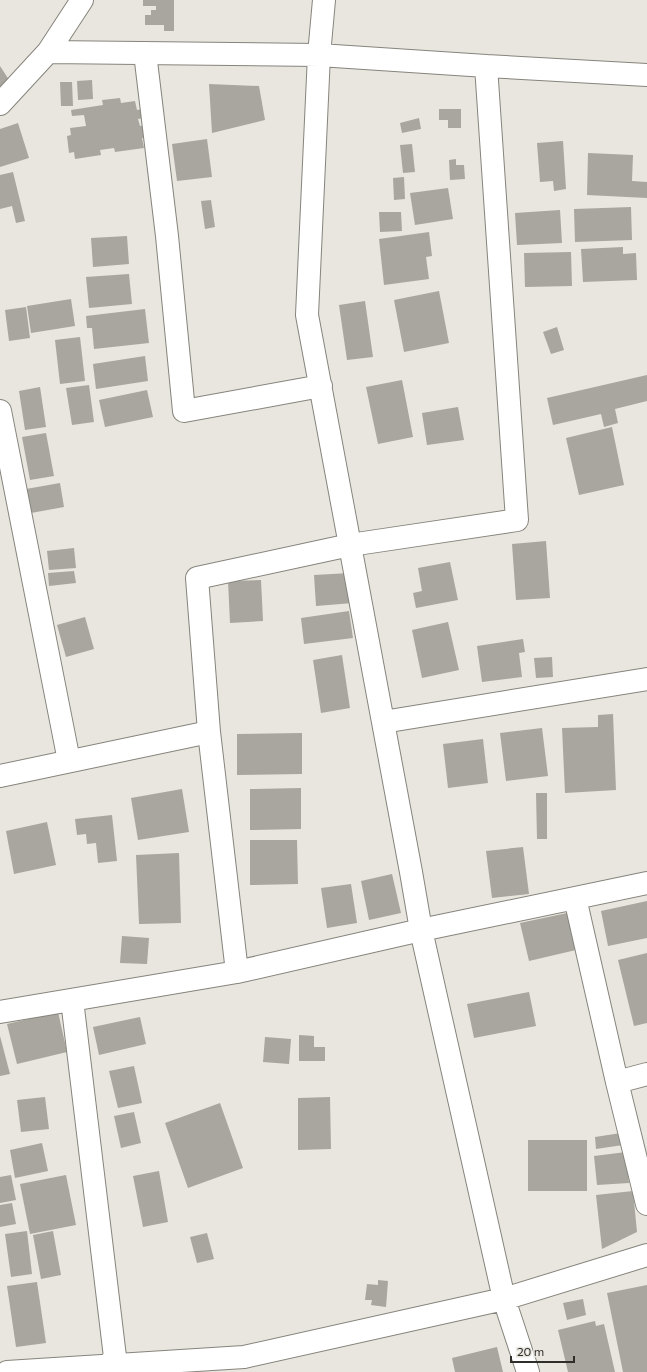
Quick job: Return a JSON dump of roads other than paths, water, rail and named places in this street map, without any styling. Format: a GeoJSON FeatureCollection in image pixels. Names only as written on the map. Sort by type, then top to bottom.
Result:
{"type":"FeatureCollection","features":[{"type":"Feature","properties":{"kind":"street"},"geometry":{"type":"LineString","coordinates":[[0,104],[48,52],[82,0]]}},
{"type":"Feature","properties":{"kind":"street"},"geometry":{"type":"LineString","coordinates":[[324,0],[319,55],[307,315],[421,930],[504,1299],[528,1372]]}},
{"type":"Feature","properties":{"kind":"street"},"geometry":{"type":"LineString","coordinates":[[48,52],[319,55],[647,75]]}},
{"type":"Feature","properties":{"kind":"street"},"geometry":{"type":"LineString","coordinates":[[145,53],[167,236],[184,412],[321,386]]}},
{"type":"Feature","properties":{"kind":"street"},"geometry":{"type":"LineString","coordinates":[[237,972],[209,732],[196,578],[350,545],[517,520],[486,66]]}},
{"type":"Feature","properties":{"kind":"street"},"geometry":{"type":"LineString","coordinates":[[0,411],[69,762]]}},
{"type":"Feature","properties":{"kind":"street"},"geometry":{"type":"LineString","coordinates":[[383,722],[647,679]]}},
{"type":"Feature","properties":{"kind":"street"},"geometry":{"type":"LineString","coordinates":[[0,776],[209,732]]}},
{"type":"Feature","properties":{"kind":"street"},"geometry":{"type":"LineString","coordinates":[[0,1012],[237,972],[421,930],[647,883]]}},
{"type":"Feature","properties":{"kind":"street"},"geometry":{"type":"LineString","coordinates":[[575,898],[647,1204]]}},
{"type":"Feature","properties":{"kind":"street"},"geometry":{"type":"LineString","coordinates":[[72,1000],[115,1356],[113,1360],[115,1365]]}},
{"type":"Feature","properties":{"kind":"street"},"geometry":{"type":"LineString","coordinates":[[618,1082],[647,1074]]}},
{"type":"Feature","properties":{"kind":"street"},"geometry":{"type":"LineString","coordinates":[[7,1372],[244,1356],[504,1299],[647,1255]]}}]}
